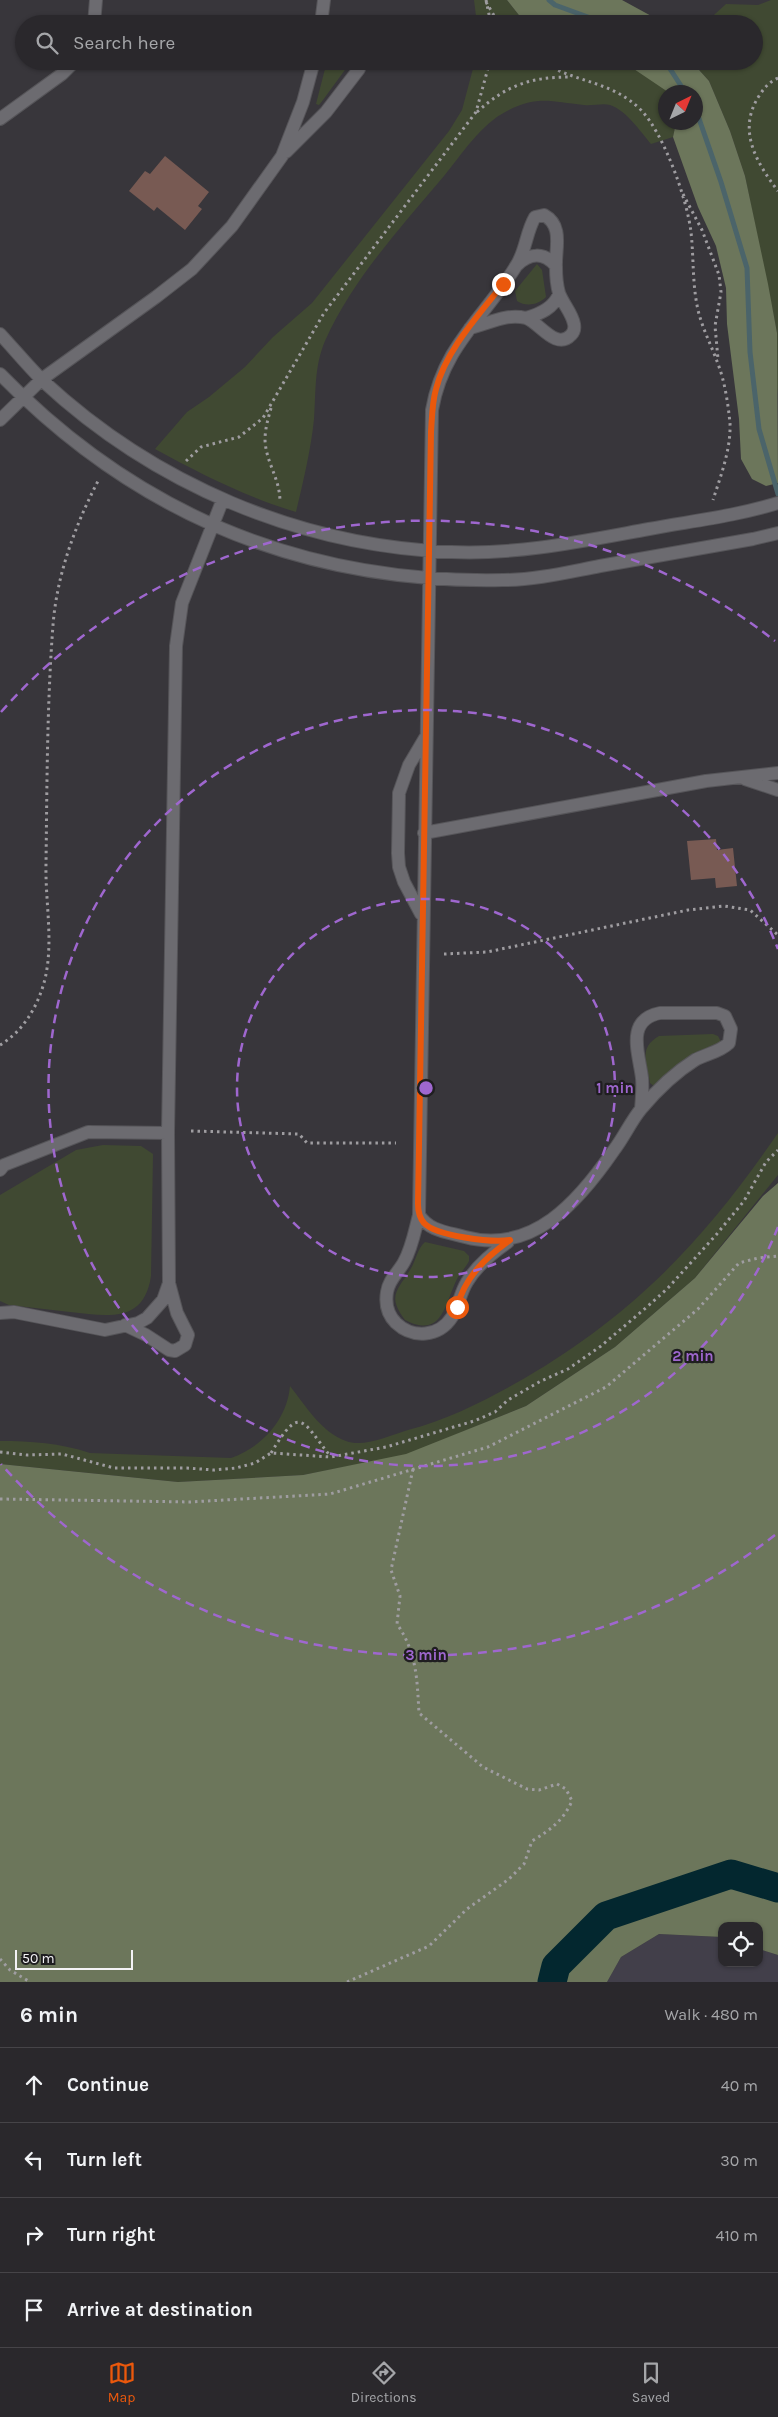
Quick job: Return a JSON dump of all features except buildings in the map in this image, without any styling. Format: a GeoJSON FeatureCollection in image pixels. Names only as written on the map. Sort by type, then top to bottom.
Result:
{"type":"FeatureCollection","features":[{"type":"Feature","properties":{"kind":"street"},"geometry":{"type":"LineString","coordinates":[[95,15],[96,0]]}},
{"type":"Feature","properties":{"kind":"street"},"geometry":{"type":"LineString","coordinates":[[0,119],[66,70]]}},
{"type":"Feature","properties":{"kind":"street"},"geometry":{"type":"LineString","coordinates":[[282,156],[303,102],[312,70]]}},
{"type":"Feature","properties":{"kind":"street"},"geometry":{"type":"LineString","coordinates":[[0,420],[42,379],[156,298],[192,269],[232,226],[282,156],[326,112],[358,70]]}},
{"type":"Feature","properties":{"kind":"street"},"geometry":{"type":"LineString","coordinates":[[517,265],[530,224],[535,216],[544,215],[553,223],[558,241],[555,265],[559,294],[574,327],[569,337],[557,340],[526,318]]}},
{"type":"Feature","properties":{"kind":"street"},"geometry":{"type":"LineString","coordinates":[[555,265],[545,256],[536,255],[524,259],[517,265],[454,349],[436,388],[431,432],[428,577],[419,1215],[405,1261],[389,1283],[386,1302],[387,1311],[392,1319],[408,1332],[427,1334],[444,1325],[452,1317],[463,1288],[474,1272],[490,1255],[510,1240],[529,1233],[548,1222],[589,1185],[641,1109],[681,1071],[729,1043],[731,1029],[725,1016],[717,1012],[660,1013],[653,1014],[641,1024],[636,1038],[643,1087],[641,1109]]}},
{"type":"Feature","properties":{"kind":"street"},"geometry":{"type":"LineString","coordinates":[[470,328],[502,318],[526,318],[546,310],[554,304],[559,294]]}},
{"type":"Feature","properties":{"kind":"street"},"geometry":{"type":"LineString","coordinates":[[0,334],[42,379],[104,430],[179,479],[223,499],[295,526],[349,538],[451,552],[551,547],[763,508],[778,503]]}},
{"type":"Feature","properties":{"kind":"street"},"geometry":{"type":"LineString","coordinates":[[0,374],[23,397],[95,458],[166,503],[212,525],[286,553],[344,567],[428,577],[513,579],[566,572],[775,534]]}},
{"type":"Feature","properties":{"kind":"street"},"geometry":{"type":"LineString","coordinates":[[122,1324],[146,1335],[169,1350],[175,1351],[185,1345],[188,1335],[177,1312],[169,1283],[168,1133],[176,646],[182,603],[223,499]]}},
{"type":"Feature","properties":{"kind":"street"},"geometry":{"type":"LineString","coordinates":[[423,917],[399,867],[398,845],[400,793],[403,780],[426,736]]}},
{"type":"Feature","properties":{"kind":"street"},"geometry":{"type":"LineString","coordinates":[[424,833],[706,781],[778,773]]}},
{"type":"Feature","properties":{"kind":"street"},"geometry":{"type":"LineString","coordinates":[[742,778],[778,790]]}},
{"type":"Feature","properties":{"kind":"street"},"geometry":{"type":"LineString","coordinates":[[2,1167],[88,1132],[168,1133]]}},
{"type":"Feature","properties":{"kind":"street"},"geometry":{"type":"LineString","coordinates":[[419,1215],[432,1228],[481,1241],[510,1240]]}},
{"type":"Feature","properties":{"kind":"street"},"geometry":{"type":"LineString","coordinates":[[0,1314],[14,1312],[105,1330],[122,1324],[138,1323],[147,1318],[163,1300],[169,1283]]}},
{"type":"Feature","properties":{"kind":"path"},"geometry":{"type":"LineString","coordinates":[[486,1],[489,15]]}},
{"type":"Feature","properties":{"kind":"path"},"geometry":{"type":"LineString","coordinates":[[486,1],[494,15]]}},
{"type":"Feature","properties":{"kind":"path"},"geometry":{"type":"LineString","coordinates":[[476,112],[488,70]]}},
{"type":"Feature","properties":{"kind":"path"},"geometry":{"type":"LineString","coordinates":[[560,70],[618,92],[642,111],[660,138],[680,189],[691,230],[692,271],[699,313],[718,364],[726,394],[730,441],[713,500]]}},
{"type":"Feature","properties":{"kind":"path"},"geometry":{"type":"LineString","coordinates":[[186,460],[201,447],[226,442],[245,433],[263,418],[324,313],[476,112],[496,95],[515,85],[542,78],[574,77]]}},
{"type":"Feature","properties":{"kind":"path"},"geometry":{"type":"LineString","coordinates":[[778,78],[764,88],[754,104],[748,120],[749,137],[759,163],[778,190]]}},
{"type":"Feature","properties":{"kind":"path"},"geometry":{"type":"LineString","coordinates":[[680,189],[702,230],[719,275],[721,292],[715,326],[718,364]]}},
{"type":"Feature","properties":{"kind":"path"},"geometry":{"type":"LineString","coordinates":[[272,405],[266,425],[265,440],[269,460],[279,482],[280,502]]}},
{"type":"Feature","properties":{"kind":"path"},"geometry":{"type":"LineString","coordinates":[[0,1045],[14,1036],[30,1016],[42,992],[49,953],[46,865],[53,623],[65,555],[81,514],[98,481]]}},
{"type":"Feature","properties":{"kind":"path"},"geometry":{"type":"LineString","coordinates":[[444,954],[487,952],[688,910],[724,906],[750,910],[778,935]]}},
{"type":"Feature","properties":{"kind":"path"},"geometry":{"type":"LineString","coordinates":[[191,1131],[299,1134],[307,1143],[396,1143]]}},
{"type":"Feature","properties":{"kind":"path"},"geometry":{"type":"LineString","coordinates":[[271,1453],[331,1457],[386,1447],[474,1421],[495,1412],[508,1400],[541,1381],[568,1369],[601,1346],[667,1289],[744,1201],[766,1162],[778,1150]]}},
{"type":"Feature","properties":{"kind":"path"},"geometry":{"type":"LineString","coordinates":[[0,1499],[190,1502],[330,1494],[488,1447],[606,1387],[698,1308],[740,1263],[758,1258],[778,1256]]}},
{"type":"Feature","properties":{"kind":"path"},"geometry":{"type":"LineString","coordinates":[[0,1452],[27,1455],[62,1454],[114,1468],[214,1470],[236,1468],[255,1463],[271,1453],[284,1430],[290,1424],[303,1422],[331,1457]]}},
{"type":"Feature","properties":{"kind":"path"},"geometry":{"type":"LineString","coordinates":[[347,1982],[429,1946],[467,1909],[509,1879],[524,1864],[532,1840],[552,1829],[566,1814],[572,1801],[566,1789],[557,1784],[539,1790],[527,1788],[483,1767],[419,1713],[415,1661],[408,1640],[397,1624],[400,1596],[391,1570],[413,1469]]}},
{"type":"Feature","properties":{"kind":"path"},"geometry":{"type":"LineString","coordinates":[[0,1960],[10,1970],[30,1982]]}},
{"type":"Feature","properties":{"kind":"shaded area"},"geometry":{"type":"Polygon","coordinates":[[[659,1934],[718,1937],[718,1967],[763,1967],[763,1950],[778,1955],[778,1982],[607,1982],[621,1957],[659,1934]]]}},
{"type":"Feature","properties":{"kind":"green space"},"geometry":{"type":"Polygon","coordinates":[[[474,0],[507,0],[519,15],[476,15],[474,0]]]}},
{"type":"Feature","properties":{"kind":"green space"},"geometry":{"type":"Polygon","coordinates":[[[507,0],[622,0],[650,15],[519,15],[507,0]]]}},
{"type":"Feature","properties":{"kind":"green space"},"geometry":{"type":"Polygon","coordinates":[[[771,0],[778,0],[778,395],[776,380],[777,333],[745,176],[730,131],[709,81],[699,70],[763,70],[763,15],[714,15],[726,4],[758,5],[771,0]]]}},
{"type":"Feature","properties":{"kind":"green space"},"geometry":{"type":"Polygon","coordinates":[[[325,70],[345,70],[319,105],[316,104],[325,70]]]}},
{"type":"Feature","properties":{"kind":"green space"},"geometry":{"type":"Polygon","coordinates":[[[473,70],[636,70],[659,85],[658,130],[674,130],[673,137],[651,144],[628,117],[610,105],[537,101],[507,111],[480,131],[378,255],[336,318],[325,341],[319,360],[311,442],[296,512],[224,484],[155,449],[187,412],[209,397],[245,367],[273,337],[312,303],[449,131],[462,110],[473,70]]]}},
{"type":"Feature","properties":{"kind":"green space"},"geometry":{"type":"Polygon","coordinates":[[[635,70],[699,70],[709,81],[730,131],[745,176],[777,333],[778,483],[766,486],[752,479],[741,459],[739,419],[727,324],[726,288],[716,246],[698,207],[673,137],[674,130],[703,130],[703,85],[658,85],[635,70]]]}},
{"type":"Feature","properties":{"kind":"green space"},"geometry":{"type":"Polygon","coordinates":[[[537,264],[542,270],[546,297],[532,304],[521,303],[517,301],[515,291],[537,264]]]}},
{"type":"Feature","properties":{"kind":"green space"},"geometry":{"type":"Polygon","coordinates":[[[713,1034],[718,1036],[722,1044],[654,1086],[650,1083],[646,1051],[652,1041],[659,1036],[713,1034]]]}},
{"type":"Feature","properties":{"kind":"green space"},"geometry":{"type":"Polygon","coordinates":[[[778,1133],[778,1175],[695,1278],[615,1347],[526,1406],[406,1455],[303,1475],[178,1482],[0,1464],[0,1441],[45,1443],[90,1453],[231,1458],[253,1447],[271,1431],[284,1410],[290,1386],[308,1410],[329,1432],[353,1443],[377,1440],[454,1414],[511,1386],[565,1353],[635,1300],[696,1240],[751,1171],[778,1133]]]}},
{"type":"Feature","properties":{"kind":"green space"},"geometry":{"type":"Polygon","coordinates":[[[103,1145],[141,1146],[153,1154],[151,1276],[147,1291],[141,1302],[132,1310],[122,1314],[97,1315],[9,1305],[0,1301],[0,1195],[76,1150],[103,1145]]]}},
{"type":"Feature","properties":{"kind":"green space"},"geometry":{"type":"Polygon","coordinates":[[[778,1183],[778,1955],[763,1950],[763,1922],[718,1922],[718,1937],[659,1934],[621,1957],[607,1982],[0,1982],[0,1464],[178,1482],[303,1475],[406,1454],[526,1406],[615,1347],[695,1278],[763,1196],[778,1183]]]}},
{"type":"Feature","properties":{"kind":"green space"},"geometry":{"type":"Polygon","coordinates":[[[425,1242],[464,1251],[469,1256],[469,1261],[458,1277],[441,1315],[435,1322],[428,1325],[418,1325],[405,1320],[396,1305],[395,1299],[398,1289],[425,1242]]]}},
{"type":"Feature","properties":{"kind":"waterway"},"geometry":{"type":"LineString","coordinates":[[549,0],[555,5],[582,15]]}},
{"type":"Feature","properties":{"kind":"waterway"},"geometry":{"type":"LineString","coordinates":[[671,70],[680,85]]}},
{"type":"Feature","properties":{"kind":"waterway"},"geometry":{"type":"LineString","coordinates":[[703,130],[747,268],[750,352],[759,429],[778,494]]}},
{"type":"Feature","properties":{"kind":"waterway"},"geometry":{"type":"LineString","coordinates":[[552,1982],[556,1966],[606,1916],[731,1874],[778,1888]]}},
{"type":"Feature","properties":{"kind":"route"},"geometry":{"type":"LineString","coordinates":[[457,1307],[461,1293],[474,1272],[490,1255],[510,1240],[497,1242],[481,1241],[432,1228],[419,1215],[431,432],[436,388],[444,368],[454,349],[472,323],[503,284]]}}]}
